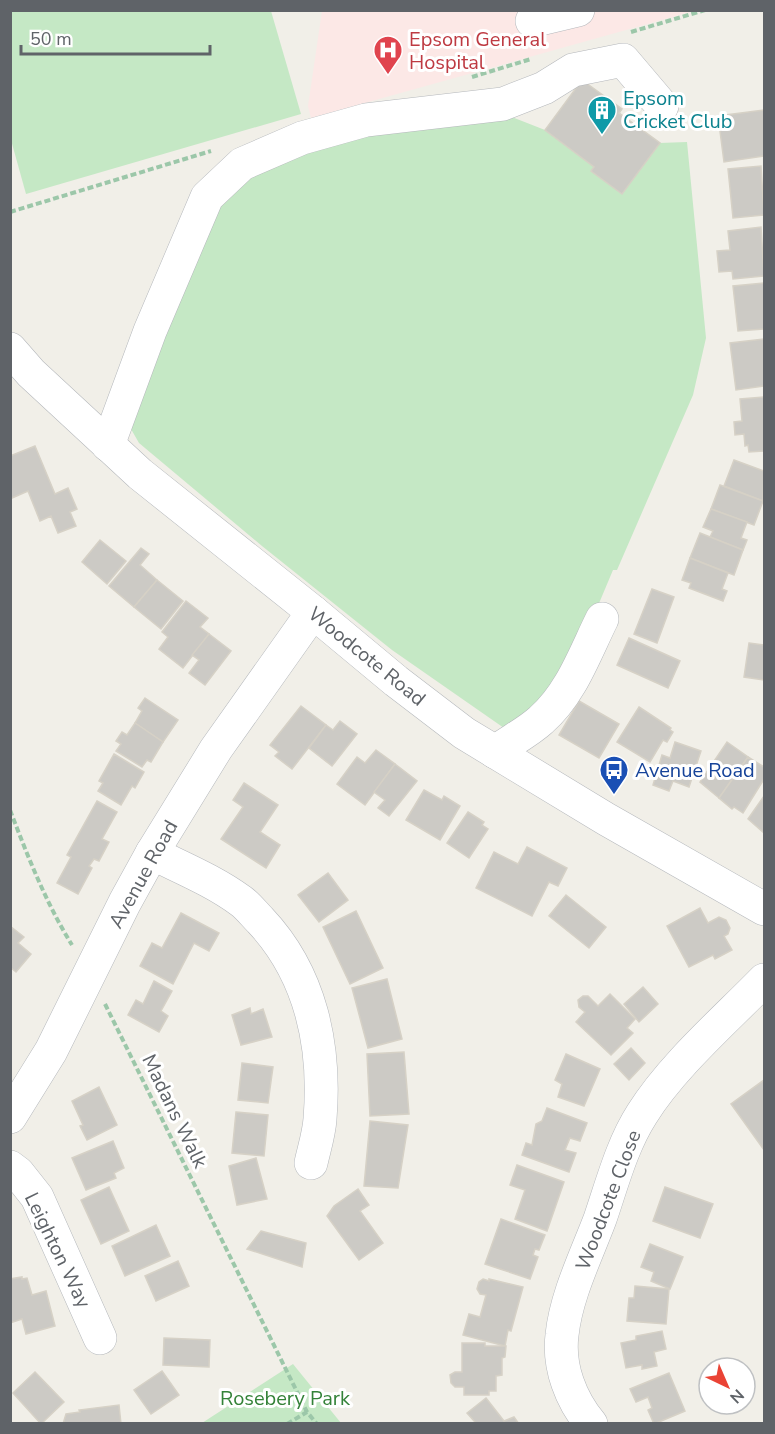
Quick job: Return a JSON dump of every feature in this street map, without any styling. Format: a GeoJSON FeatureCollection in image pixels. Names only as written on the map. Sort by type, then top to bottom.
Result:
{"type":"FeatureCollection","features":[{"type":"Feature","properties":{"kind":"street"},"geometry":{"type":"LineString","coordinates":[[532,21],[578,10]]}},
{"type":"Feature","properties":{"kind":"street"},"geometry":{"type":"LineString","coordinates":[[108,446],[150,331],[207,197],[242,164],[302,138],[366,120],[503,104],[544,88],[573,70],[623,60],[663,106]]}},
{"type":"Feature","properties":{"kind":"street","name":"Woodcote Road"},"geometry":{"type":"LineString","coordinates":[[10,349],[31,373],[140,474],[396,681],[464,733],[606,819],[765,909]]}},
{"type":"Feature","properties":{"kind":"street","name":"Avenue Road"},"geometry":{"type":"LineString","coordinates":[[10,1117],[20,1080],[89,973],[152,853],[216,749],[313,612]]}},
{"type":"Feature","properties":{"kind":"street"},"geometry":{"type":"LineString","coordinates":[[495,752],[542,719],[553,706],[571,683],[602,619]]}},
{"type":"Feature","properties":{"kind":"street"},"geometry":{"type":"LineString","coordinates":[[152,853],[207,880],[242,902],[272,933],[292,962],[309,998],[317,1032],[321,1076],[320,1120],[311,1163]]}},
{"type":"Feature","properties":{"kind":"street","name":"Woodcote Close"},"geometry":{"type":"LineString","coordinates":[[591,1424],[569,1390],[563,1362],[561,1336],[569,1304],[627,1144],[641,1114],[664,1084],[765,980]]}},
{"type":"Feature","properties":{"kind":"street","name":"Leighton Way"},"geometry":{"type":"LineString","coordinates":[[10,1167],[18,1173],[37,1197],[100,1338]]}},
{"type":"Feature","properties":{"kind":"path","name":"Madans Walk"},"geometry":{"type":"LineString","coordinates":[[10,810],[34,871],[57,920],[89,973],[307,1412],[317,1424]]}},
{"type":"Feature","properties":{"kind":"path"},"geometry":{"type":"LineString","coordinates":[[287,1424],[307,1412]]}},
{"type":"Feature","properties":{"kind":"shaded area","name":"Epsom General Hospital"},"geometry":{"type":"Polygon","coordinates":[[[322,11],[694,11],[311,118],[308,106],[322,11]]]}},
{"type":"Feature","properties":{"kind":"green space"},"geometry":{"type":"Polygon","coordinates":[[[11,10],[271,11],[301,114],[26,194],[11,140],[11,10]]]}},
{"type":"Feature","properties":{"kind":"green space"},"geometry":{"type":"Polygon","coordinates":[[[582,80],[622,109],[620,113],[659,143],[687,142],[706,338],[693,395],[617,570],[613,570],[576,658],[526,714],[504,728],[392,650],[262,546],[139,443],[127,422],[221,201],[239,178],[307,144],[507,115],[545,130],[582,80]]]}},
{"type":"Feature","properties":{"kind":"green space","name":"Rosebery Park"},"geometry":{"type":"Polygon","coordinates":[[[293,1364],[341,1423],[202,1423],[293,1364]]]}},
{"type":"Feature","properties":{"kind":"building","name":"Epsom Cricket Club"},"geometry":{"type":"Polygon","coordinates":[[[582,80],[622,109],[619,113],[660,143],[622,194],[591,171],[594,167],[545,130],[582,80]]]}},
{"type":"Feature","properties":{"kind":"building"},"geometry":{"type":"Polygon","coordinates":[[[764,110],[764,156],[724,162],[718,116],[764,110]]]}},
{"type":"Feature","properties":{"kind":"building"},"geometry":{"type":"Polygon","coordinates":[[[761,166],[764,215],[733,218],[728,169],[761,166]]]}},
{"type":"Feature","properties":{"kind":"building"},"geometry":{"type":"Polygon","coordinates":[[[761,227],[764,276],[733,279],[732,271],[719,272],[717,251],[730,250],[728,231],[761,227]]]}},
{"type":"Feature","properties":{"kind":"building"},"geometry":{"type":"Polygon","coordinates":[[[764,283],[764,329],[738,331],[733,286],[764,283]]]}},
{"type":"Feature","properties":{"kind":"building"},"geometry":{"type":"Polygon","coordinates":[[[764,339],[764,386],[736,390],[730,343],[764,339]]]}},
{"type":"Feature","properties":{"kind":"building"},"geometry":{"type":"Polygon","coordinates":[[[764,397],[764,451],[749,452],[748,445],[745,446],[744,434],[735,435],[734,422],[742,421],[740,399],[764,397]]]}},
{"type":"Feature","properties":{"kind":"building"},"geometry":{"type":"Polygon","coordinates":[[[35,446],[55,494],[68,488],[77,509],[70,512],[76,526],[58,533],[51,516],[40,521],[28,491],[12,498],[10,495],[10,456],[35,446]]]}},
{"type":"Feature","properties":{"kind":"building"},"geometry":{"type":"Polygon","coordinates":[[[734,460],[764,471],[763,501],[724,486],[734,460]]]}},
{"type":"Feature","properties":{"kind":"building"},"geometry":{"type":"Polygon","coordinates":[[[720,485],[763,501],[754,525],[711,509],[720,485]]]}},
{"type":"Feature","properties":{"kind":"building"},"geometry":{"type":"Polygon","coordinates":[[[711,509],[747,522],[741,538],[747,540],[743,550],[710,537],[713,531],[703,527],[711,509]]]}},
{"type":"Feature","properties":{"kind":"building"},"geometry":{"type":"Polygon","coordinates":[[[700,533],[743,550],[734,575],[690,558],[700,533]]]}},
{"type":"Feature","properties":{"kind":"building"},"geometry":{"type":"Polygon","coordinates":[[[100,540],[126,561],[107,584],[82,562],[100,540]]]}},
{"type":"Feature","properties":{"kind":"building"},"geometry":{"type":"Polygon","coordinates":[[[141,548],[149,554],[140,565],[157,580],[134,607],[109,586],[141,548]]]}},
{"type":"Feature","properties":{"kind":"building"},"geometry":{"type":"Polygon","coordinates":[[[690,558],[728,573],[722,589],[727,591],[723,601],[689,588],[691,583],[682,580],[690,558]]]}},
{"type":"Feature","properties":{"kind":"building"},"geometry":{"type":"Polygon","coordinates":[[[157,580],[183,601],[161,629],[134,607],[157,580]]]}},
{"type":"Feature","properties":{"kind":"building"},"geometry":{"type":"Polygon","coordinates":[[[652,589],[674,597],[657,643],[634,634],[652,589]]]}},
{"type":"Feature","properties":{"kind":"building"},"geometry":{"type":"Polygon","coordinates":[[[186,601],[208,618],[200,627],[209,634],[183,668],[159,649],[168,637],[162,632],[186,601]]]}},
{"type":"Feature","properties":{"kind":"building"},"geometry":{"type":"Polygon","coordinates":[[[209,634],[231,651],[205,685],[189,673],[199,660],[192,655],[209,634]]]}},
{"type":"Feature","properties":{"kind":"building"},"geometry":{"type":"Polygon","coordinates":[[[629,638],[680,661],[668,688],[617,665],[629,638]]]}},
{"type":"Feature","properties":{"kind":"building"},"geometry":{"type":"Polygon","coordinates":[[[749,643],[764,645],[764,680],[744,677],[749,643]]]}},
{"type":"Feature","properties":{"kind":"building"},"geometry":{"type":"Polygon","coordinates":[[[145,698],[178,720],[163,742],[135,723],[142,711],[138,708],[145,698]]]}},
{"type":"Feature","properties":{"kind":"building"},"geometry":{"type":"Polygon","coordinates":[[[579,701],[619,724],[599,758],[559,735],[579,701]]]}},
{"type":"Feature","properties":{"kind":"building"},"geometry":{"type":"Polygon","coordinates":[[[301,706],[326,725],[292,769],[275,756],[279,752],[270,745],[301,706]]]}},
{"type":"Feature","properties":{"kind":"building"},"geometry":{"type":"Polygon","coordinates":[[[639,707],[671,728],[673,732],[667,742],[663,740],[650,762],[617,742],[639,707]]]}},
{"type":"Feature","properties":{"kind":"building"},"geometry":{"type":"Polygon","coordinates":[[[340,721],[357,734],[332,766],[309,748],[326,725],[333,730],[340,721]]]}},
{"type":"Feature","properties":{"kind":"building"},"geometry":{"type":"Polygon","coordinates":[[[135,723],[163,742],[151,762],[147,760],[142,767],[116,751],[121,744],[116,741],[122,732],[127,735],[135,723]]]}},
{"type":"Feature","properties":{"kind":"building"},"geometry":{"type":"Polygon","coordinates":[[[675,742],[701,751],[689,787],[673,781],[669,791],[653,785],[662,755],[670,758],[675,742]]]}},
{"type":"Feature","properties":{"kind":"building"},"geometry":{"type":"Polygon","coordinates":[[[727,742],[748,757],[719,798],[700,782],[727,742]]]}},
{"type":"Feature","properties":{"kind":"building"},"geometry":{"type":"Polygon","coordinates":[[[376,750],[395,764],[365,805],[337,784],[357,757],[365,763],[376,750]]]}},
{"type":"Feature","properties":{"kind":"building"},"geometry":{"type":"Polygon","coordinates":[[[114,754],[144,772],[135,788],[132,786],[121,805],[98,791],[103,783],[99,781],[114,754]]]}},
{"type":"Feature","properties":{"kind":"building"},"geometry":{"type":"Polygon","coordinates":[[[748,757],[764,767],[764,779],[743,813],[734,807],[732,809],[719,798],[748,757]]]}},
{"type":"Feature","properties":{"kind":"building"},"geometry":{"type":"Polygon","coordinates":[[[395,764],[417,781],[389,816],[378,808],[385,800],[374,792],[395,764]]]}},
{"type":"Feature","properties":{"kind":"building"},"geometry":{"type":"Polygon","coordinates":[[[244,783],[278,805],[260,832],[280,845],[266,868],[221,839],[243,807],[233,800],[244,783]]]}},
{"type":"Feature","properties":{"kind":"building"},"geometry":{"type":"Polygon","coordinates":[[[424,790],[442,800],[444,796],[460,806],[440,840],[406,820],[424,790]]]}},
{"type":"Feature","properties":{"kind":"building"},"geometry":{"type":"Polygon","coordinates":[[[764,796],[764,833],[748,819],[764,796]]]}},
{"type":"Feature","properties":{"kind":"building"},"geometry":{"type":"Polygon","coordinates":[[[97,801],[117,812],[102,839],[109,842],[99,861],[94,859],[89,866],[92,868],[78,894],[57,883],[71,857],[67,855],[97,801]]]}},
{"type":"Feature","properties":{"kind":"building"},"geometry":{"type":"Polygon","coordinates":[[[468,812],[484,822],[482,825],[488,829],[469,858],[447,843],[468,812]]]}},
{"type":"Feature","properties":{"kind":"building"},"geometry":{"type":"Polygon","coordinates":[[[527,847],[567,868],[558,886],[549,882],[532,916],[476,888],[494,852],[518,864],[527,847]]]}},
{"type":"Feature","properties":{"kind":"building"},"geometry":{"type":"Polygon","coordinates":[[[328,873],[348,900],[319,922],[298,895],[328,873]]]}},
{"type":"Feature","properties":{"kind":"building"},"geometry":{"type":"Polygon","coordinates":[[[566,895],[606,927],[589,948],[549,916],[566,895]]]}},
{"type":"Feature","properties":{"kind":"building"},"geometry":{"type":"Polygon","coordinates":[[[700,908],[708,923],[719,917],[726,920],[730,928],[728,934],[724,936],[732,950],[715,959],[713,955],[689,967],[667,926],[700,908]]]}},
{"type":"Feature","properties":{"kind":"building"},"geometry":{"type":"Polygon","coordinates":[[[356,911],[383,968],[350,984],[323,927],[356,911]]]}},
{"type":"Feature","properties":{"kind":"building"},"geometry":{"type":"Polygon","coordinates":[[[181,913],[219,933],[209,951],[194,943],[173,984],[140,966],[152,943],[162,948],[181,913]]]}},
{"type":"Feature","properties":{"kind":"building"},"geometry":{"type":"Polygon","coordinates":[[[10,926],[24,937],[18,943],[31,954],[16,972],[10,967],[10,926]]]}},
{"type":"Feature","properties":{"kind":"building"},"geometry":{"type":"Polygon","coordinates":[[[387,979],[402,1039],[368,1048],[352,988],[387,979]]]}},
{"type":"Feature","properties":{"kind":"building"},"geometry":{"type":"Polygon","coordinates":[[[154,981],[172,991],[161,1011],[168,1016],[159,1032],[128,1015],[136,1000],[143,1004],[154,981]]]}},
{"type":"Feature","properties":{"kind":"building"},"geometry":{"type":"Polygon","coordinates":[[[643,987],[658,1004],[639,1022],[624,1004],[643,987]]]}},
{"type":"Feature","properties":{"kind":"building"},"geometry":{"type":"Polygon","coordinates":[[[610,994],[635,1019],[627,1028],[633,1033],[611,1055],[576,1022],[585,1012],[579,1007],[578,1000],[583,996],[588,996],[598,1006],[610,994]]]}},
{"type":"Feature","properties":{"kind":"building"},"geometry":{"type":"Polygon","coordinates":[[[250,1008],[251,1014],[263,1009],[272,1037],[241,1045],[232,1015],[250,1008]]]}},
{"type":"Feature","properties":{"kind":"building"},"geometry":{"type":"Polygon","coordinates":[[[631,1048],[645,1063],[629,1080],[614,1064],[631,1048]]]}},
{"type":"Feature","properties":{"kind":"building"},"geometry":{"type":"Polygon","coordinates":[[[404,1052],[409,1114],[370,1116],[367,1054],[404,1052]]]}},
{"type":"Feature","properties":{"kind":"building"},"geometry":{"type":"Polygon","coordinates":[[[566,1054],[600,1069],[584,1106],[558,1097],[562,1084],[555,1080],[566,1054]]]}},
{"type":"Feature","properties":{"kind":"building"},"geometry":{"type":"Polygon","coordinates":[[[242,1063],[273,1067],[268,1103],[238,1100],[242,1063]]]}},
{"type":"Feature","properties":{"kind":"building"},"geometry":{"type":"Polygon","coordinates":[[[764,1080],[764,1150],[731,1104],[764,1080]]]}},
{"type":"Feature","properties":{"kind":"building"},"geometry":{"type":"Polygon","coordinates":[[[99,1087],[117,1125],[87,1140],[72,1101],[99,1087]]]}},
{"type":"Feature","properties":{"kind":"building"},"geometry":{"type":"Polygon","coordinates":[[[547,1108],[587,1123],[580,1141],[570,1138],[565,1150],[576,1153],[569,1172],[522,1155],[526,1143],[532,1145],[536,1124],[542,1121],[547,1108]]]}},
{"type":"Feature","properties":{"kind":"building"},"geometry":{"type":"Polygon","coordinates":[[[236,1112],[268,1115],[264,1156],[232,1153],[236,1112]]]}},
{"type":"Feature","properties":{"kind":"building"},"geometry":{"type":"Polygon","coordinates":[[[370,1121],[408,1125],[398,1188],[364,1186],[370,1121]]]}},
{"type":"Feature","properties":{"kind":"building"},"geometry":{"type":"Polygon","coordinates":[[[113,1141],[124,1168],[114,1173],[116,1178],[86,1190],[72,1158],[113,1141]]]}},
{"type":"Feature","properties":{"kind":"building"},"geometry":{"type":"Polygon","coordinates":[[[256,1158],[267,1199],[237,1205],[229,1166],[256,1158]]]}},
{"type":"Feature","properties":{"kind":"building"},"geometry":{"type":"Polygon","coordinates":[[[517,1165],[564,1182],[547,1231],[515,1219],[525,1190],[510,1185],[517,1165]]]}},
{"type":"Feature","properties":{"kind":"building"},"geometry":{"type":"Polygon","coordinates":[[[109,1187],[129,1231],[101,1244],[81,1200],[109,1187]]]}},
{"type":"Feature","properties":{"kind":"building"},"geometry":{"type":"Polygon","coordinates":[[[665,1187],[713,1204],[700,1238],[653,1221],[665,1187]]]}},
{"type":"Feature","properties":{"kind":"building"},"geometry":{"type":"Polygon","coordinates":[[[358,1189],[369,1205],[360,1211],[383,1243],[359,1260],[327,1216],[334,1206],[358,1189]]]}},
{"type":"Feature","properties":{"kind":"building"},"geometry":{"type":"Polygon","coordinates":[[[501,1219],[545,1235],[539,1250],[535,1249],[533,1255],[538,1257],[530,1279],[485,1264],[501,1219]]]}},
{"type":"Feature","properties":{"kind":"building"},"geometry":{"type":"Polygon","coordinates":[[[156,1225],[170,1256],[125,1276],[112,1246],[156,1225]]]}},
{"type":"Feature","properties":{"kind":"building"},"geometry":{"type":"Polygon","coordinates":[[[261,1231],[306,1243],[302,1267],[247,1249],[261,1231]]]}},
{"type":"Feature","properties":{"kind":"building"},"geometry":{"type":"Polygon","coordinates":[[[650,1244],[683,1257],[670,1289],[651,1281],[654,1272],[641,1267],[650,1244]]]}},
{"type":"Feature","properties":{"kind":"building"},"geometry":{"type":"Polygon","coordinates":[[[178,1261],[189,1286],[156,1301],[145,1276],[178,1261]]]}},
{"type":"Feature","properties":{"kind":"building"},"geometry":{"type":"Polygon","coordinates":[[[22,1277],[22,1279],[27,1278],[32,1295],[46,1291],[55,1326],[26,1334],[22,1319],[10,1323],[10,1279],[22,1277]]]}},
{"type":"Feature","properties":{"kind":"building"},"geometry":{"type":"Polygon","coordinates":[[[483,1279],[523,1287],[505,1346],[463,1335],[469,1314],[480,1317],[486,1295],[480,1294],[477,1289],[479,1282],[483,1279]]]}},
{"type":"Feature","properties":{"kind":"building"},"geometry":{"type":"Polygon","coordinates":[[[635,1286],[669,1289],[666,1324],[627,1321],[629,1298],[634,1298],[635,1286]]]}},
{"type":"Feature","properties":{"kind":"building"},"geometry":{"type":"Polygon","coordinates":[[[662,1331],[666,1349],[654,1352],[657,1366],[642,1369],[642,1365],[626,1368],[621,1343],[636,1340],[636,1336],[662,1331]]]}},
{"type":"Feature","properties":{"kind":"building"},"geometry":{"type":"Polygon","coordinates":[[[164,1338],[210,1340],[209,1367],[163,1365],[164,1338]]]}},
{"type":"Feature","properties":{"kind":"building"},"geometry":{"type":"Polygon","coordinates":[[[462,1343],[506,1346],[505,1357],[502,1358],[502,1375],[496,1376],[496,1391],[489,1391],[489,1395],[464,1395],[464,1387],[455,1387],[451,1383],[450,1375],[462,1372],[462,1343]]]}},
{"type":"Feature","properties":{"kind":"building"},"geometry":{"type":"Polygon","coordinates":[[[162,1371],[179,1395],[151,1414],[134,1390],[162,1371]]]}},
{"type":"Feature","properties":{"kind":"building"},"geometry":{"type":"Polygon","coordinates":[[[35,1372],[64,1402],[41,1424],[13,1393],[35,1372]]]}},
{"type":"Feature","properties":{"kind":"building"},"geometry":{"type":"Polygon","coordinates":[[[669,1373],[685,1411],[654,1424],[648,1410],[652,1408],[648,1397],[636,1402],[630,1389],[669,1373]]]}},
{"type":"Feature","properties":{"kind":"building"},"geometry":{"type":"Polygon","coordinates":[[[486,1398],[504,1421],[514,1417],[519,1424],[474,1424],[475,1422],[467,1413],[486,1398]]]}},
{"type":"Feature","properties":{"kind":"building"},"geometry":{"type":"Polygon","coordinates":[[[119,1405],[121,1424],[63,1424],[66,1414],[119,1405]]]}},
{"type":"Feature","properties":{"kind":"place","name":"Epsom General Hospital"},"geometry":{"type":"Point","coordinates":[388,76]}},
{"type":"Feature","properties":{"kind":"place","name":"Epsom Cricket Club"},"geometry":{"type":"Point","coordinates":[602,136]}},
{"type":"Feature","properties":{"kind":"place","name":"Avenue Road"},"geometry":{"type":"Point","coordinates":[614,796]}}]}
